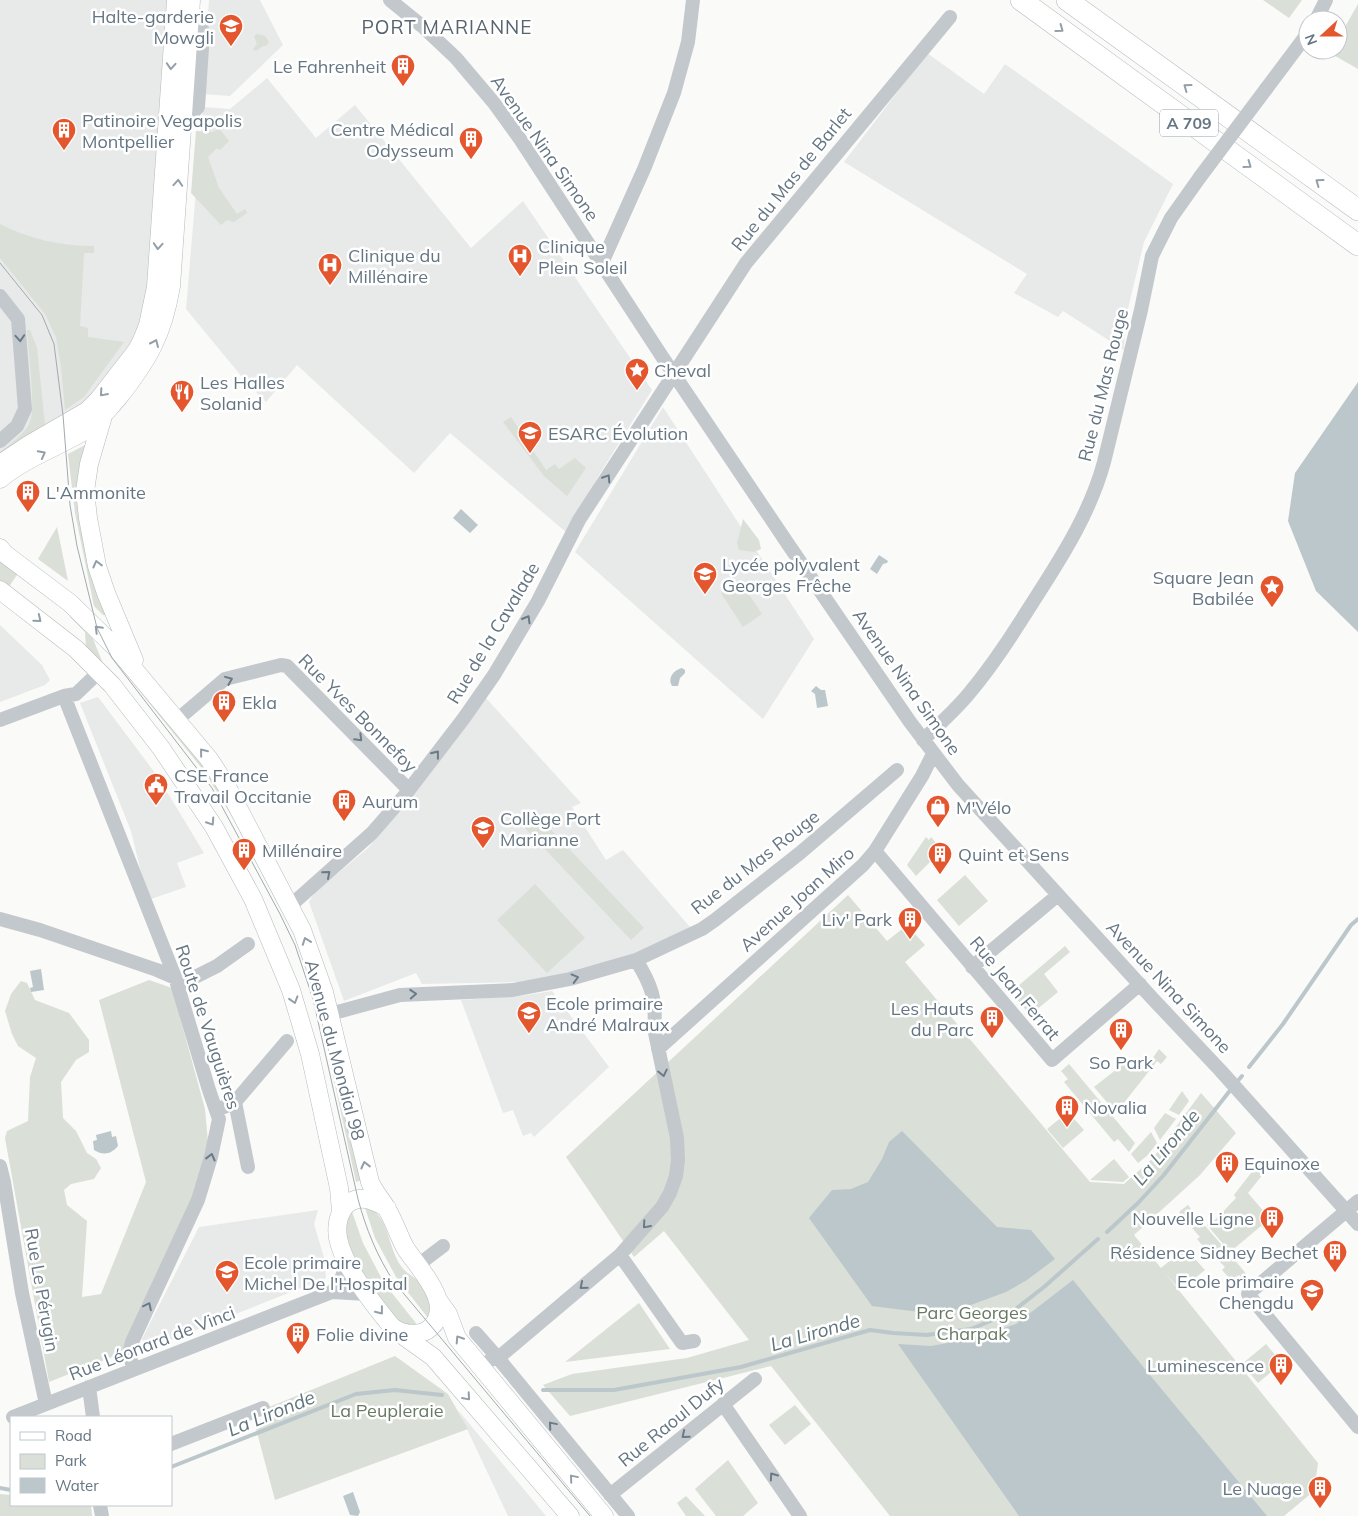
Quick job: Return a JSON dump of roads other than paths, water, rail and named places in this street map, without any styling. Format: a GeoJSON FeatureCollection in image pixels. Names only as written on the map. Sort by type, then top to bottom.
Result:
{"type":"FeatureCollection","features":[{"type":"Feature","properties":{"kind":"highway","name":"A 709"},"geometry":{"type":"LineString","coordinates":[[1021,0],[1358,245]]}},
{"type":"Feature","properties":{"kind":"highway","name":"A 709"},"geometry":{"type":"LineString","coordinates":[[1067,0],[1358,210]]}},
{"type":"Feature","properties":{"kind":"main road"},"geometry":{"type":"LineString","coordinates":[[0,479],[16,468],[88,429],[103,416],[149,355],[164,321],[171,286],[182,125],[186,2]]}},
{"type":"Feature","properties":{"kind":"main road"},"geometry":{"type":"LineString","coordinates":[[0,464],[86,411],[110,386],[137,350],[148,325],[156,280],[186,2]]}},
{"type":"Feature","properties":{"kind":"main road"},"geometry":{"type":"LineString","coordinates":[[103,416],[89,464],[85,491],[88,518],[97,566],[106,593],[140,674]]}},
{"type":"Feature","properties":{"kind":"main road","name":"Avenue du Mondial 98"},"geometry":{"type":"LineString","coordinates":[[0,548],[5,554],[46,584],[88,619],[140,674],[209,759],[226,785],[306,939],[330,1014],[371,1185],[387,1208],[401,1239],[434,1289],[438,1299]]}},
{"type":"Feature","properties":{"kind":"main road","name":"Avenue du Mondial 98"},"geometry":{"type":"LineString","coordinates":[[0,590],[76,649],[112,686],[161,748],[214,826],[253,899],[291,990],[308,1047],[339,1188],[338,1236],[347,1263],[367,1294],[394,1328]]}},
{"type":"Feature","properties":{"kind":"main road"},"geometry":{"type":"LineString","coordinates":[[340,1211],[346,1204],[364,1199],[376,1202],[387,1208]]}},
{"type":"Feature","properties":{"kind":"main road"},"geometry":{"type":"LineString","coordinates":[[394,1328],[410,1334],[428,1330],[436,1322],[438,1316],[438,1299]]}},
{"type":"Feature","properties":{"kind":"main road"},"geometry":{"type":"LineString","coordinates":[[438,1299],[448,1314],[457,1338],[604,1516]]}},
{"type":"Feature","properties":{"kind":"main road"},"geometry":{"type":"LineString","coordinates":[[394,1328],[433,1357],[570,1516]]}},
{"type":"Feature","properties":{"kind":"street","name":"Avenue Nina Simone"},"geometry":{"type":"LineString","coordinates":[[390,0],[422,26],[456,58],[494,103],[546,178],[788,544],[933,754],[958,785],[1220,1070],[1358,1224]]}},
{"type":"Feature","properties":{"kind":"street"},"geometry":{"type":"LineString","coordinates":[[602,264],[644,169],[674,93],[688,42],[693,0]]}},
{"type":"Feature","properties":{"kind":"street","name":"Rue du Mas de Barlet"},"geometry":{"type":"LineString","coordinates":[[674,374],[746,263],[950,16]]}},
{"type":"Feature","properties":{"kind":"street","name":"Rue du Mas Rouge"},"geometry":{"type":"LineString","coordinates":[[923,740],[977,683],[1063,554],[1093,494],[1104,462],[1139,319],[1152,256],[1171,218],[1298,47]]}},
{"type":"Feature","properties":{"kind":"street"},"geometry":{"type":"LineString","coordinates":[[0,296],[18,319],[25,409],[17,426],[0,441]]}},
{"type":"Feature","properties":{"kind":"street","name":"Rue de la Cavalade"},"geometry":{"type":"LineString","coordinates":[[290,906],[372,832],[409,790],[464,718],[494,675],[538,601],[579,520],[674,374]]}},
{"type":"Feature","properties":{"kind":"street","name":"Rue Yves Bonnefoy"},"geometry":{"type":"LineString","coordinates":[[177,720],[225,679],[281,665],[288,666],[409,790]]}},
{"type":"Feature","properties":{"kind":"street"},"geometry":{"type":"LineString","coordinates":[[0,720],[64,696],[95,668]]}},
{"type":"Feature","properties":{"kind":"street","name":"Route de Vauguières"},"geometry":{"type":"LineString","coordinates":[[64,696],[175,977],[209,1090],[220,1119],[198,1200],[132,1342],[130,1355],[134,1369]]}},
{"type":"Feature","properties":{"kind":"street","name":"Avenue Joan Miro"},"geometry":{"type":"LineString","coordinates":[[658,1049],[848,880],[875,851],[922,776],[933,754]]}},
{"type":"Feature","properties":{"kind":"street","name":"Rue du Mas Rouge"},"geometry":{"type":"LineString","coordinates":[[330,1014],[400,995],[513,990],[570,980],[636,960],[702,929],[715,920],[800,853],[896,770]]}},
{"type":"Feature","properties":{"kind":"street","name":"Rue Jean Ferrat"},"geometry":{"type":"LineString","coordinates":[[875,851],[1052,1060],[1140,984]]}},
{"type":"Feature","properties":{"kind":"street"},"geometry":{"type":"LineString","coordinates":[[972,967],[1058,895]]}},
{"type":"Feature","properties":{"kind":"street"},"geometry":{"type":"LineString","coordinates":[[0,919],[40,930],[185,982],[217,966],[248,944]]}},
{"type":"Feature","properties":{"kind":"street"},"geometry":{"type":"LineString","coordinates":[[476,1361],[484,1362],[498,1358],[620,1255],[662,1207],[670,1193],[676,1176],[678,1160],[677,1138],[654,1028],[656,1012],[652,991],[647,978],[636,960]]}},
{"type":"Feature","properties":{"kind":"street"},"geometry":{"type":"LineString","coordinates":[[217,1110],[235,1102],[287,1042]]}},
{"type":"Feature","properties":{"kind":"street"},"geometry":{"type":"LineString","coordinates":[[235,1102],[248,1167]]}},
{"type":"Feature","properties":{"kind":"street","name":"Rue Le Pérugin"},"geometry":{"type":"LineString","coordinates":[[0,1166],[24,1302],[46,1404]]}},
{"type":"Feature","properties":{"kind":"street"},"geometry":{"type":"LineString","coordinates":[[1358,1201],[1248,1294],[1358,1427]]}},
{"type":"Feature","properties":{"kind":"street"},"geometry":{"type":"LineString","coordinates":[[418,1265],[443,1246]]}},
{"type":"Feature","properties":{"kind":"street"},"geometry":{"type":"LineString","coordinates":[[620,1255],[682,1343],[694,1341]]}},
{"type":"Feature","properties":{"kind":"street"},"geometry":{"type":"LineString","coordinates":[[332,1292],[340,1282],[347,1263]]}},
{"type":"Feature","properties":{"kind":"street","name":"Rue Léonard de Vinci"},"geometry":{"type":"LineString","coordinates":[[17,1416],[332,1292],[367,1294]]}},
{"type":"Feature","properties":{"kind":"street"},"geometry":{"type":"LineString","coordinates":[[476,1332],[628,1516]]}},
{"type":"Feature","properties":{"kind":"street","name":"Rue Raoul Dufy"},"geometry":{"type":"LineString","coordinates":[[610,1495],[755,1379]]}},
{"type":"Feature","properties":{"kind":"street"},"geometry":{"type":"LineString","coordinates":[[89,1387],[93,1416]]}},
{"type":"Feature","properties":{"kind":"street"},"geometry":{"type":"LineString","coordinates":[[723,1404],[800,1516]]}},
{"type":"Feature","properties":{"kind":"street"},"geometry":{"type":"LineString","coordinates":[[172,1444],[263,1408]]}},
{"type":"Feature","properties":{"kind":"water"},"geometry":{"type":"Polygon","coordinates":[[[1358,382],[1358,632],[1316,591],[1288,521],[1295,473],[1358,382]]]}},
{"type":"Feature","properties":{"kind":"water"},"geometry":{"type":"Polygon","coordinates":[[[461,509],[478,525],[470,533],[453,518],[461,509]]]}},
{"type":"Feature","properties":{"kind":"water"},"geometry":{"type":"Polygon","coordinates":[[[879,555],[888,561],[883,564],[877,574],[870,569],[879,555]]]}},
{"type":"Feature","properties":{"kind":"water"},"geometry":{"type":"Polygon","coordinates":[[[682,668],[685,670],[685,673],[680,678],[678,686],[672,686],[670,680],[672,675],[682,668]]]}},
{"type":"Feature","properties":{"kind":"water"},"geometry":{"type":"Polygon","coordinates":[[[816,686],[821,690],[825,690],[828,706],[817,708],[815,694],[811,691],[816,686]]]}},
{"type":"Feature","properties":{"kind":"water"},"geometry":{"type":"Polygon","coordinates":[[[41,969],[44,990],[31,992],[30,988],[33,987],[30,971],[41,969]]]}},
{"type":"Feature","properties":{"kind":"water"},"geometry":{"type":"Polygon","coordinates":[[[111,1131],[112,1137],[116,1136],[118,1146],[113,1151],[107,1153],[94,1150],[93,1141],[97,1140],[96,1135],[111,1131]]]}},
{"type":"Feature","properties":{"kind":"water"},"geometry":{"type":"Polygon","coordinates":[[[902,1131],[997,1227],[1031,1230],[1055,1259],[1027,1280],[1006,1292],[960,1309],[928,1313],[872,1306],[809,1218],[832,1190],[851,1189],[868,1182],[882,1159],[889,1142],[902,1131]]]}},
{"type":"Feature","properties":{"kind":"water"},"geometry":{"type":"Polygon","coordinates":[[[1073,1280],[1267,1516],[1019,1516],[898,1344],[931,1346],[970,1339],[1016,1324],[1073,1280]]]}},
{"type":"Feature","properties":{"kind":"water"},"geometry":{"type":"Polygon","coordinates":[[[353,1492],[360,1512],[358,1516],[350,1515],[343,1496],[353,1492]]]}},
{"type":"Feature","properties":{"kind":"waterway","name":"La Lironde"},"geometry":{"type":"LineString","coordinates":[[1249,1067],[1283,1024],[1351,925],[1358,919]]}},
{"type":"Feature","properties":{"kind":"waterway","name":"La Lironde"},"geometry":{"type":"LineString","coordinates":[[1236,1083],[1242,1076]]}},
{"type":"Feature","properties":{"kind":"waterway","name":"La Lironde"},"geometry":{"type":"LineString","coordinates":[[1107,1232],[1163,1176],[1232,1088]]}},
{"type":"Feature","properties":{"kind":"waterway","name":"La Lironde"},"geometry":{"type":"LineString","coordinates":[[543,1390],[614,1390],[741,1367],[870,1330],[927,1335],[971,1329],[1012,1312],[1044,1287],[1098,1239]]}},
{"type":"Feature","properties":{"kind":"waterway","name":"La Lironde"},"geometry":{"type":"LineString","coordinates":[[172,1467],[356,1394],[395,1390],[442,1395]]}},
{"type":"Feature","properties":{"kind":"waterway","name":"La Lironde"},"geometry":{"type":"LineString","coordinates":[[0,1488],[10,1490]]}},
{"type":"Feature","properties":{"kind":"tram line"},"geometry":{"type":"LineString","coordinates":[[0,263],[42,315],[54,344],[63,415],[70,505],[77,546],[97,628],[112,658],[212,788],[295,945],[313,999],[358,1199],[368,1232],[377,1252],[394,1282],[590,1516]]}},
{"type":"Feature","properties":{"kind":"place","name":"Halte-garderie Mowgli"},"geometry":{"type":"Point","coordinates":[231,47]}},
{"type":"Feature","properties":{"kind":"place","name":"Le Fahrenheit"},"geometry":{"type":"Point","coordinates":[403,87]}},
{"type":"Feature","properties":{"kind":"place","name":"Patinoire Vegapolis Montpellier"},"geometry":{"type":"Point","coordinates":[64,151]}},
{"type":"Feature","properties":{"kind":"place","name":"Centre Médical Odysseum"},"geometry":{"type":"Point","coordinates":[471,160]}},
{"type":"Feature","properties":{"kind":"place","name":"Clinique Plein Soleil"},"geometry":{"type":"Point","coordinates":[520,277]}},
{"type":"Feature","properties":{"kind":"place","name":"Clinique du Millénaire"},"geometry":{"type":"Point","coordinates":[330,286]}},
{"type":"Feature","properties":{"kind":"place","name":"Cheval"},"geometry":{"type":"Point","coordinates":[637,391]}},
{"type":"Feature","properties":{"kind":"place","name":"Les Halles Solanid"},"geometry":{"type":"Point","coordinates":[182,413]}},
{"type":"Feature","properties":{"kind":"place","name":"ESARC Évolution"},"geometry":{"type":"Point","coordinates":[530,454]}},
{"type":"Feature","properties":{"kind":"place","name":"L'Ammonite"},"geometry":{"type":"Point","coordinates":[28,513]}},
{"type":"Feature","properties":{"kind":"place","name":"Lycée polyvalent Georges Frêche"},"geometry":{"type":"Point","coordinates":[705,595]}},
{"type":"Feature","properties":{"kind":"place","name":"Square Jean Babilée"},"geometry":{"type":"Point","coordinates":[1272,608]}},
{"type":"Feature","properties":{"kind":"place","name":"Ekla"},"geometry":{"type":"Point","coordinates":[224,723]}},
{"type":"Feature","properties":{"kind":"place","name":"CSE France Travail Occitanie"},"geometry":{"type":"Point","coordinates":[156,806]}},
{"type":"Feature","properties":{"kind":"place","name":"Aurum"},"geometry":{"type":"Point","coordinates":[344,822]}},
{"type":"Feature","properties":{"kind":"place","name":"M'Vélo"},"geometry":{"type":"Point","coordinates":[938,828]}},
{"type":"Feature","properties":{"kind":"place","name":"Collège Port Marianne"},"geometry":{"type":"Point","coordinates":[483,849]}},
{"type":"Feature","properties":{"kind":"place","name":"Millénaire"},"geometry":{"type":"Point","coordinates":[244,871]}},
{"type":"Feature","properties":{"kind":"place","name":"Quint et Sens"},"geometry":{"type":"Point","coordinates":[940,875]}},
{"type":"Feature","properties":{"kind":"place","name":"Liv' Park"},"geometry":{"type":"Point","coordinates":[910,940]}},
{"type":"Feature","properties":{"kind":"place","name":"Ecole primaire André Malraux"},"geometry":{"type":"Point","coordinates":[529,1034]}},
{"type":"Feature","properties":{"kind":"place","name":"Les Hauts du Parc"},"geometry":{"type":"Point","coordinates":[992,1039]}},
{"type":"Feature","properties":{"kind":"place","name":"So Park"},"geometry":{"type":"Point","coordinates":[1121,1051]}},
{"type":"Feature","properties":{"kind":"place","name":"Novalia"},"geometry":{"type":"Point","coordinates":[1067,1128]}},
{"type":"Feature","properties":{"kind":"place","name":"Equinoxe"},"geometry":{"type":"Point","coordinates":[1227,1184]}},
{"type":"Feature","properties":{"kind":"place","name":"Nouvelle Ligne"},"geometry":{"type":"Point","coordinates":[1272,1239]}},
{"type":"Feature","properties":{"kind":"place","name":"Résidence Sidney Bechet"},"geometry":{"type":"Point","coordinates":[1335,1273]}},
{"type":"Feature","properties":{"kind":"place","name":"Ecole primaire Michel De l'Hospital"},"geometry":{"type":"Point","coordinates":[227,1293]}},
{"type":"Feature","properties":{"kind":"place","name":"Ecole primaire Chengdu"},"geometry":{"type":"Point","coordinates":[1312,1312]}},
{"type":"Feature","properties":{"kind":"place","name":"Folie divine"},"geometry":{"type":"Point","coordinates":[298,1355]}},
{"type":"Feature","properties":{"kind":"place","name":"Luminescence"},"geometry":{"type":"Point","coordinates":[1281,1386]}},
{"type":"Feature","properties":{"kind":"place","name":"Le Nuage"},"geometry":{"type":"Point","coordinates":[1320,1509]}},
{"type":"Feature","properties":{"kind":"district","name":"PORT MARIANNE"},"geometry":{"type":"Point","coordinates":[447,27]}},
{"type":"Feature","properties":{"kind":"park label","name":"Parc Georges Charpak"},"geometry":{"type":"Point","coordinates":[972,1322]}},
{"type":"Feature","properties":{"kind":"park label","name":"La Peupleraie"},"geometry":{"type":"Point","coordinates":[387,1410]}}]}
